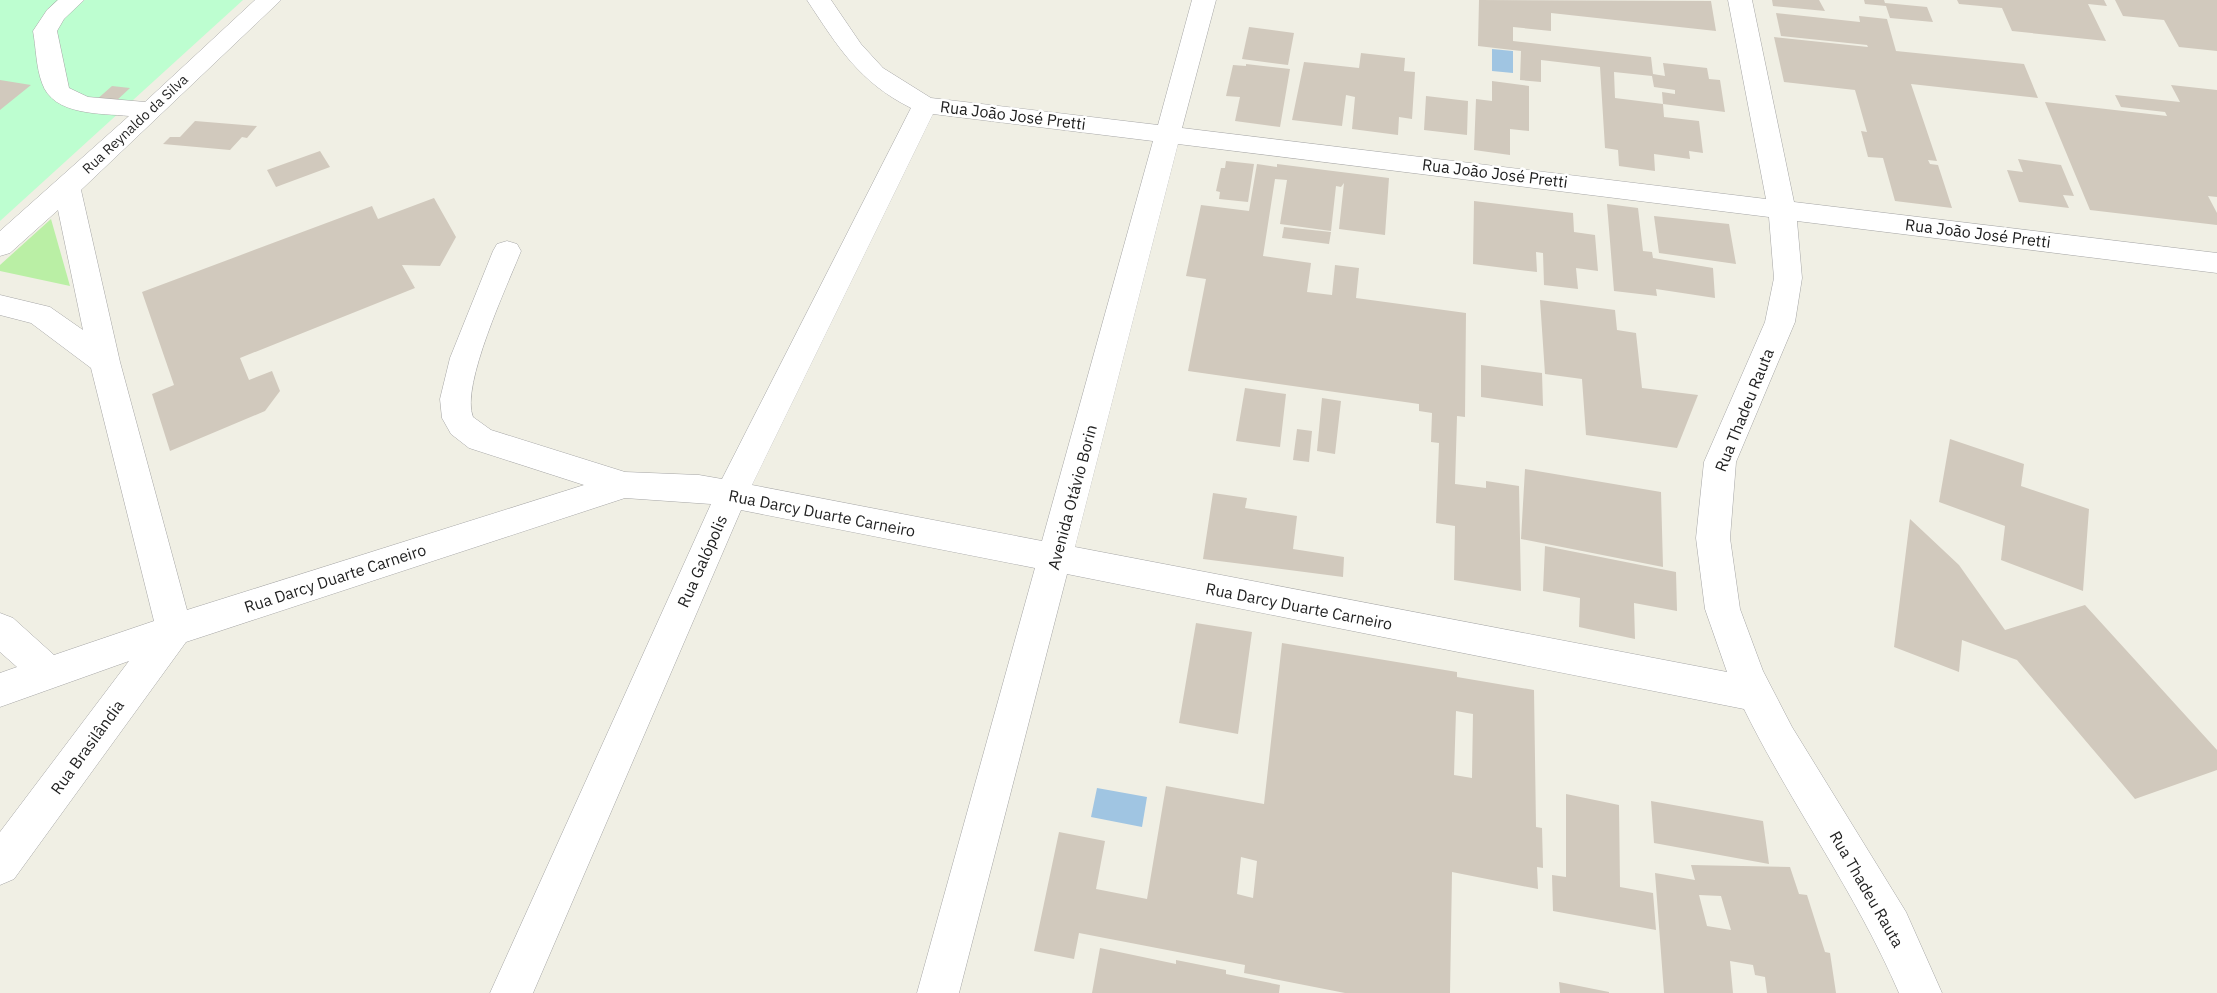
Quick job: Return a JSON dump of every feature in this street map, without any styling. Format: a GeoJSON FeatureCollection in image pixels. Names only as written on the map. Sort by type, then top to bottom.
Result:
{"type":"FeatureCollection","features":[{"type":"Feature","properties":{"kind":"street"},"geometry":{"type":"LineString","coordinates":[[72,0],[55,15],[45,31],[54,83],[60,93],[83,104],[150,110]]}},
{"type":"Feature","properties":{"kind":"street","name":"Rua Reynaldo da Silva"},"geometry":{"type":"LineString","coordinates":[[0,246],[67,188],[269,0]]}},
{"type":"Feature","properties":{"kind":"street","name":"Rua João José Pretti"},"geometry":{"type":"LineString","coordinates":[[819,0],[862,65],[885,85],[925,105],[1170,133],[2217,263]]}},
{"type":"Feature","properties":{"kind":"street","name":"Avenida Otávio Borin"},"geometry":{"type":"LineString","coordinates":[[938,993],[1204,0]]}},
{"type":"Feature","properties":{"kind":"street","name":"Rua Thadeu Rauta"},"geometry":{"type":"LineString","coordinates":[[1740,0],[1782,209],[1789,264],[1784,307],[1720,462],[1713,507],[1712,532],[1717,584],[1732,641],[1754,694],[1774,733],[1884,914],[1921,993]]}},
{"type":"Feature","properties":{"kind":"street","name":"Rua Galópolis"},"geometry":{"type":"LineString","coordinates":[[512,993],[731,495],[925,105]]}},
{"type":"Feature","properties":{"kind":"street"},"geometry":{"type":"LineString","coordinates":[[67,188],[105,362],[174,630]]}},
{"type":"Feature","properties":{"kind":"street"},"geometry":{"type":"LineString","coordinates":[[507,251],[456,388],[456,416],[465,429],[480,439],[625,485]]}},
{"type":"Feature","properties":{"kind":"street"},"geometry":{"type":"LineString","coordinates":[[0,305],[40,314],[105,362]]}},
{"type":"Feature","properties":{"kind":"street","name":"Rua Darcy Duarte Carneiro"},"geometry":{"type":"LineString","coordinates":[[0,690],[174,630],[625,485],[699,488],[1754,694]]}},
{"type":"Feature","properties":{"kind":"street"},"geometry":{"type":"LineString","coordinates":[[0,629],[49,673]]}},
{"type":"Feature","properties":{"kind":"street","name":"Rua Brasilândia"},"geometry":{"type":"LineString","coordinates":[[0,865],[174,630]]}},
{"type":"Feature","properties":{"kind":"green space"},"geometry":{"type":"Polygon","coordinates":[[[0,0],[243,0],[0,221],[0,0]]]}},
{"type":"Feature","properties":{"kind":"green space"},"geometry":{"type":"Polygon","coordinates":[[[51,219],[70,286],[0,271],[0,265],[51,219]]]}},
{"type":"Feature","properties":{"kind":"water"},"geometry":{"type":"Polygon","coordinates":[[[1492,49],[1513,51],[1513,73],[1492,71],[1492,49]]]}},
{"type":"Feature","properties":{"kind":"water"},"geometry":{"type":"Polygon","coordinates":[[[1097,788],[1147,797],[1142,827],[1091,817],[1097,788]]]}},
{"type":"Feature","properties":{"kind":"building"},"geometry":{"type":"Polygon","coordinates":[[[1479,0],[1711,1],[1716,31],[1551,13],[1551,31],[1513,27],[1513,41],[1651,57],[1653,74],[1665,76],[1663,63],[1707,68],[1709,79],[1720,80],[1725,112],[1663,104],[1664,117],[1699,121],[1703,153],[1689,151],[1690,159],[1654,154],[1655,171],[1619,166],[1618,150],[1605,148],[1600,67],[1541,60],[1541,82],[1520,80],[1521,51],[1478,46],[1479,0]],[[1614,72],[1615,98],[1663,104],[1662,92],[1675,94],[1675,90],[1654,87],[1652,76],[1614,72]]]}},
{"type":"Feature","properties":{"kind":"building"},"geometry":{"type":"Polygon","coordinates":[[[1772,0],[1819,0],[1825,11],[1773,6],[1772,0]]]}},
{"type":"Feature","properties":{"kind":"building"},"geometry":{"type":"Polygon","coordinates":[[[1864,0],[1884,0],[1885,3],[1927,7],[1933,22],[1890,18],[1886,6],[1865,4],[1864,0]]]}},
{"type":"Feature","properties":{"kind":"building"},"geometry":{"type":"Polygon","coordinates":[[[1957,0],[2104,0],[2107,6],[2088,4],[2106,41],[2012,31],[2002,8],[1959,4],[1957,0]]]}},
{"type":"Feature","properties":{"kind":"building"},"geometry":{"type":"Polygon","coordinates":[[[2115,0],[2217,0],[2217,51],[2179,47],[2164,20],[2123,16],[2115,0]]]}},
{"type":"Feature","properties":{"kind":"building"},"geometry":{"type":"Polygon","coordinates":[[[1776,13],[1860,22],[1859,16],[1887,19],[1896,51],[2024,64],[2038,98],[1911,84],[1937,161],[1928,160],[1930,164],[1938,165],[1952,208],[1895,201],[1883,158],[1868,157],[1861,131],[1867,132],[1855,90],[1784,82],[1774,37],[1868,47],[1867,45],[1781,36],[1776,13]]]}},
{"type":"Feature","properties":{"kind":"building"},"geometry":{"type":"Polygon","coordinates":[[[1249,27],[1294,33],[1288,65],[1242,59],[1249,27]]]}},
{"type":"Feature","properties":{"kind":"building"},"geometry":{"type":"Polygon","coordinates":[[[1361,53],[1405,58],[1404,71],[1415,72],[1412,119],[1399,117],[1398,135],[1352,129],[1355,97],[1346,95],[1342,126],[1292,120],[1304,62],[1359,68],[1361,53]]]}},
{"type":"Feature","properties":{"kind":"building"},"geometry":{"type":"Polygon","coordinates":[[[1246,64],[1290,69],[1280,127],[1235,121],[1240,97],[1226,96],[1233,65],[1246,66],[1246,64]]]}},
{"type":"Feature","properties":{"kind":"building"},"geometry":{"type":"Polygon","coordinates":[[[0,80],[31,85],[0,110],[0,80]]]}},
{"type":"Feature","properties":{"kind":"building"},"geometry":{"type":"Polygon","coordinates":[[[1492,81],[1529,86],[1529,131],[1510,129],[1510,155],[1474,150],[1476,99],[1492,101],[1492,81]]]}},
{"type":"Feature","properties":{"kind":"building"},"geometry":{"type":"Polygon","coordinates":[[[2171,85],[2217,90],[2217,197],[2208,196],[2217,213],[2217,225],[2090,210],[2045,102],[2167,116],[2165,112],[2121,107],[2115,95],[2180,102],[2171,85]]]}},
{"type":"Feature","properties":{"kind":"building"},"geometry":{"type":"Polygon","coordinates":[[[112,86],[130,88],[114,103],[95,101],[112,86]]]}},
{"type":"Feature","properties":{"kind":"building"},"geometry":{"type":"Polygon","coordinates":[[[1426,96],[1468,101],[1467,135],[1424,130],[1426,96]]]}},
{"type":"Feature","properties":{"kind":"building"},"geometry":{"type":"Polygon","coordinates":[[[195,121],[257,126],[247,138],[242,137],[230,150],[163,144],[170,137],[180,137],[195,121]]]}},
{"type":"Feature","properties":{"kind":"building"},"geometry":{"type":"Polygon","coordinates":[[[320,151],[330,167],[276,187],[267,170],[320,151]]]}},
{"type":"Feature","properties":{"kind":"building"},"geometry":{"type":"Polygon","coordinates":[[[2018,159],[2061,165],[2074,196],[2063,195],[2069,208],[2019,202],[2007,170],[2023,172],[2018,159]]]}},
{"type":"Feature","properties":{"kind":"building"},"geometry":{"type":"Polygon","coordinates":[[[1226,161],[1254,164],[1248,202],[1219,199],[1220,192],[1216,191],[1221,168],[1225,168],[1226,161]]]}},
{"type":"Feature","properties":{"kind":"building"},"geometry":{"type":"Polygon","coordinates":[[[1257,164],[1277,167],[1277,164],[1389,178],[1385,235],[1339,229],[1344,183],[1341,187],[1336,186],[1331,231],[1280,224],[1287,180],[1275,179],[1263,256],[1311,263],[1307,292],[1332,295],[1335,265],[1359,268],[1356,298],[1466,313],[1465,417],[1457,416],[1455,484],[1486,488],[1486,481],[1519,486],[1521,591],[1454,580],[1455,526],[1436,523],[1439,443],[1431,442],[1432,413],[1419,411],[1419,404],[1188,371],[1206,279],[1186,276],[1201,205],[1249,211],[1257,164]]]}},
{"type":"Feature","properties":{"kind":"building"},"geometry":{"type":"Polygon","coordinates":[[[434,198],[456,237],[440,266],[402,265],[415,288],[240,358],[249,380],[272,371],[280,391],[265,411],[170,451],[152,394],[174,385],[142,292],[372,206],[378,219],[434,198]]]}},
{"type":"Feature","properties":{"kind":"building"},"geometry":{"type":"Polygon","coordinates":[[[1474,201],[1573,213],[1574,232],[1595,235],[1598,271],[1576,268],[1578,289],[1544,285],[1543,253],[1536,252],[1537,272],[1473,264],[1474,201]]]}},
{"type":"Feature","properties":{"kind":"building"},"geometry":{"type":"Polygon","coordinates":[[[1607,204],[1638,208],[1643,251],[1652,252],[1653,258],[1713,268],[1715,298],[1656,289],[1657,296],[1614,291],[1607,204]]]}},
{"type":"Feature","properties":{"kind":"building"},"geometry":{"type":"Polygon","coordinates":[[[1654,216],[1729,224],[1736,264],[1659,253],[1654,216]]]}},
{"type":"Feature","properties":{"kind":"building"},"geometry":{"type":"Polygon","coordinates":[[[1284,227],[1331,232],[1329,244],[1282,238],[1284,227]]]}},
{"type":"Feature","properties":{"kind":"building"},"geometry":{"type":"Polygon","coordinates":[[[1540,300],[1615,310],[1617,330],[1636,333],[1642,388],[1698,395],[1677,448],[1586,435],[1582,379],[1545,374],[1540,300]]]}},
{"type":"Feature","properties":{"kind":"building"},"geometry":{"type":"Polygon","coordinates":[[[1481,365],[1542,373],[1543,406],[1481,397],[1481,365]]]}},
{"type":"Feature","properties":{"kind":"building"},"geometry":{"type":"Polygon","coordinates":[[[1245,388],[1286,394],[1280,447],[1236,441],[1245,388]]]}},
{"type":"Feature","properties":{"kind":"building"},"geometry":{"type":"Polygon","coordinates":[[[1322,398],[1341,401],[1335,454],[1317,451],[1322,398]]]}},
{"type":"Feature","properties":{"kind":"building"},"geometry":{"type":"Polygon","coordinates":[[[1297,429],[1312,431],[1309,462],[1293,460],[1297,429]]]}},
{"type":"Feature","properties":{"kind":"building"},"geometry":{"type":"Polygon","coordinates":[[[1950,439],[2024,464],[2021,486],[2089,509],[2083,591],[2001,560],[2005,526],[1939,502],[1950,439]]]}},
{"type":"Feature","properties":{"kind":"building"},"geometry":{"type":"Polygon","coordinates":[[[1525,469],[1661,492],[1663,567],[1521,539],[1525,469]]]}},
{"type":"Feature","properties":{"kind":"building"},"geometry":{"type":"Polygon","coordinates":[[[1213,493],[1247,498],[1245,508],[1297,516],[1293,549],[1344,557],[1343,577],[1203,559],[1213,493]]]}},
{"type":"Feature","properties":{"kind":"building"},"geometry":{"type":"Polygon","coordinates":[[[1910,519],[1959,565],[2005,630],[2085,605],[2217,750],[2217,770],[2135,799],[2017,660],[1962,640],[1959,672],[1894,647],[1910,519]]]}},
{"type":"Feature","properties":{"kind":"building"},"geometry":{"type":"Polygon","coordinates":[[[1545,546],[1676,572],[1677,611],[1634,603],[1635,639],[1579,627],[1580,598],[1543,591],[1545,546]]]}},
{"type":"Feature","properties":{"kind":"building"},"geometry":{"type":"Polygon","coordinates":[[[1196,623],[1252,632],[1238,734],[1179,723],[1196,623]]]}},
{"type":"Feature","properties":{"kind":"building"},"geometry":{"type":"Polygon","coordinates":[[[1282,643],[1457,672],[1457,677],[1534,690],[1536,827],[1542,828],[1543,868],[1537,867],[1538,889],[1452,872],[1450,993],[1345,993],[1244,973],[1245,965],[1079,933],[1074,959],[1034,951],[1059,832],[1105,841],[1096,889],[1147,899],[1166,786],[1264,804],[1282,643]],[[1456,711],[1454,775],[1472,778],[1473,714],[1456,711]],[[1241,857],[1237,894],[1253,898],[1257,861],[1241,857]]]}},
{"type":"Feature","properties":{"kind":"building"},"geometry":{"type":"Polygon","coordinates":[[[1566,794],[1619,805],[1620,887],[1653,893],[1656,930],[1553,911],[1552,875],[1566,877],[1566,794]]]}},
{"type":"Feature","properties":{"kind":"building"},"geometry":{"type":"Polygon","coordinates":[[[1651,801],[1763,821],[1769,864],[1654,843],[1651,801]]]}},
{"type":"Feature","properties":{"kind":"building"},"geometry":{"type":"Polygon","coordinates":[[[1691,865],[1790,867],[1799,894],[1807,895],[1825,952],[1830,953],[1836,993],[1767,993],[1765,977],[1755,975],[1753,965],[1730,961],[1733,993],[1664,993],[1655,873],[1695,880],[1691,865]],[[1699,895],[1707,926],[1731,930],[1721,896],[1699,895]]]}},
{"type":"Feature","properties":{"kind":"building"},"geometry":{"type":"Polygon","coordinates":[[[1100,948],[1176,964],[1176,960],[1226,970],[1226,974],[1280,985],[1279,993],[1092,993],[1100,948]]]}},
{"type":"Feature","properties":{"kind":"building"},"geometry":{"type":"Polygon","coordinates":[[[1559,982],[1609,992],[1609,993],[1560,993],[1559,982]]]}}]}
